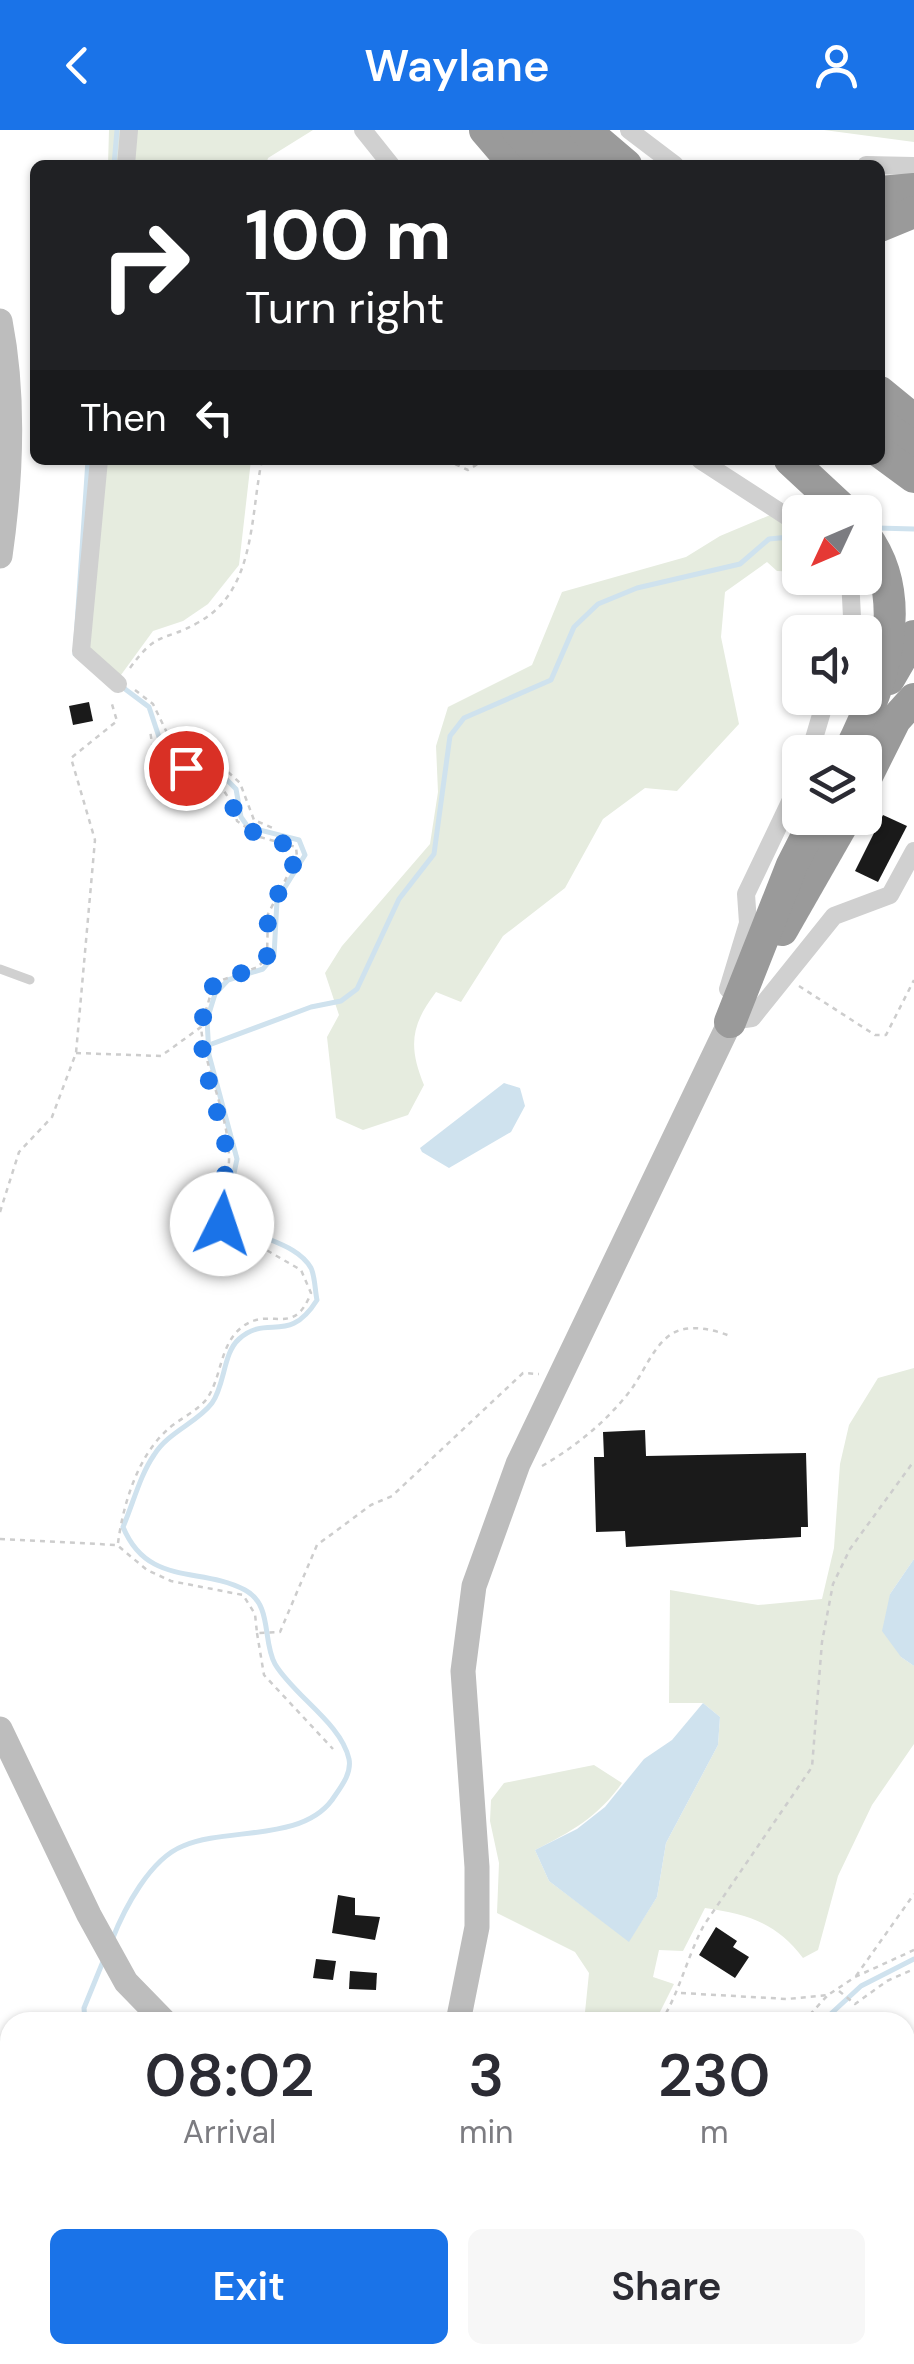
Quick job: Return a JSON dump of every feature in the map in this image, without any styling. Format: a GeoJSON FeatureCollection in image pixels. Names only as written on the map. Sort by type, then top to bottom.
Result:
{"type":"FeatureCollection","features":[{"type":"Feature","properties":{"kind":"highway"},"geometry":{"type":"LineString","coordinates":[[485,130],[511,160]]}},
{"type":"Feature","properties":{"kind":"highway"},"geometry":{"type":"LineString","coordinates":[[517,130],[545,160]]}},
{"type":"Feature","properties":{"kind":"highway"},"geometry":{"type":"LineString","coordinates":[[548,130],[579,160]]}},
{"type":"Feature","properties":{"kind":"highway"},"geometry":{"type":"LineString","coordinates":[[586,130],[620,160]]}},
{"type":"Feature","properties":{"kind":"highway"},"geometry":{"type":"LineString","coordinates":[[885,192],[914,189]]}},
{"type":"Feature","properties":{"kind":"highway"},"geometry":{"type":"LineString","coordinates":[[885,224],[914,212]]}},
{"type":"Feature","properties":{"kind":"highway"},"geometry":{"type":"LineString","coordinates":[[885,396],[914,420]]}},
{"type":"Feature","properties":{"kind":"highway"},"geometry":{"type":"LineString","coordinates":[[885,427],[914,448]]}},
{"type":"Feature","properties":{"kind":"highway"},"geometry":{"type":"LineString","coordinates":[[885,456],[914,477]]}},
{"type":"Feature","properties":{"kind":"highway"},"geometry":{"type":"LineString","coordinates":[[795,465],[828,495]]}},
{"type":"Feature","properties":{"kind":"highway"},"geometry":{"type":"LineString","coordinates":[[882,563],[889,586],[894,710]]}},
{"type":"Feature","properties":{"kind":"highway"},"geometry":{"type":"LineString","coordinates":[[867,735],[894,710],[914,636]]}},
{"type":"Feature","properties":{"kind":"highway"},"geometry":{"type":"LineString","coordinates":[[882,739],[914,675]]}},
{"type":"Feature","properties":{"kind":"highway"},"geometry":{"type":"LineString","coordinates":[[734,1012],[807,835]]}},
{"type":"Feature","properties":{"kind":"highway"},"geometry":{"type":"LineString","coordinates":[[734,1012],[837,835]]}},
{"type":"Feature","properties":{"kind":"street"},"geometry":{"type":"LineString","coordinates":[[126,160],[129,130]]}},
{"type":"Feature","properties":{"kind":"street"},"geometry":{"type":"LineString","coordinates":[[363,130],[387,160]]}},
{"type":"Feature","properties":{"kind":"street"},"geometry":{"type":"LineString","coordinates":[[629,130],[668,160]]}},
{"type":"Feature","properties":{"kind":"street"},"geometry":{"type":"LineString","coordinates":[[885,165],[914,166]]}},
{"type":"Feature","properties":{"kind":"street"},"geometry":{"type":"LineString","coordinates":[[0,321],[9,412],[0,556]]}},
{"type":"Feature","properties":{"kind":"street"},"geometry":{"type":"LineString","coordinates":[[99,465],[81,650],[120,682]]}},
{"type":"Feature","properties":{"kind":"street"},"geometry":{"type":"LineString","coordinates":[[708,465],[782,513]]}},
{"type":"Feature","properties":{"kind":"street"},"geometry":{"type":"LineString","coordinates":[[782,819],[746,894],[748,924],[721,1008],[752,1018],[834,916],[890,895],[914,851]]}},
{"type":"Feature","properties":{"kind":"street"},"geometry":{"type":"LineString","coordinates":[[460,2012],[477,1926],[478,1866],[464,1706],[465,1634],[474,1586],[496,1514],[734,1012]]}},
{"type":"Feature","properties":{"kind":"street"},"geometry":{"type":"LineString","coordinates":[[0,1729],[117,1965],[157,2012]]}},
{"type":"Feature","properties":{"kind":"lane"},"geometry":{"type":"LineString","coordinates":[[0,969],[30,980]]}},
{"type":"Feature","properties":{"kind":"path"},"geometry":{"type":"LineString","coordinates":[[0,1212],[20,1152],[52,1118],[76,1053],[96,840],[71,758],[116,720],[110,703],[120,682],[151,640],[212,614],[240,577],[249,556],[248,533],[261,465]]}},
{"type":"Feature","properties":{"kind":"path"},"geometry":{"type":"LineString","coordinates":[[120,682],[153,704],[173,745],[226,771],[240,783],[254,820],[276,828]]}},
{"type":"Feature","properties":{"kind":"path"},"geometry":{"type":"LineString","coordinates":[[118,1545],[122,1513],[150,1447],[207,1400],[228,1344],[243,1326],[264,1319],[286,1321],[304,1312],[311,1293],[301,1270],[222,1224],[217,1207],[229,1158],[204,1062],[200,1027],[214,983],[258,967],[267,957],[268,914],[297,857],[296,847],[260,837],[237,820],[232,797],[220,782],[153,750],[150,730]]}},
{"type":"Feature","properties":{"kind":"path"},"geometry":{"type":"LineString","coordinates":[[786,977],[876,1035],[886,1035],[914,980]]}},
{"type":"Feature","properties":{"kind":"path"},"geometry":{"type":"LineString","coordinates":[[76,1053],[161,1056],[200,1027]]}},
{"type":"Feature","properties":{"kind":"path"},"geometry":{"type":"LineString","coordinates":[[534,1470],[573,1448],[616,1407],[668,1336],[682,1329],[712,1329],[730,1336]]}},
{"type":"Feature","properties":{"kind":"path"},"geometry":{"type":"LineString","coordinates":[[257,1634],[280,1632],[317,1545],[372,1505],[392,1496],[523,1373],[561,1375]]}},
{"type":"Feature","properties":{"kind":"path"},"geometry":{"type":"LineString","coordinates":[[667,2012],[679,1992],[690,1951],[704,1925],[812,1767],[822,1642],[832,1584],[850,1548],[914,1462]]}},
{"type":"Feature","properties":{"kind":"path"},"geometry":{"type":"LineString","coordinates":[[0,1540],[118,1545],[146,1570],[171,1581],[243,1595],[255,1614],[264,1675],[332,1749]]}},
{"type":"Feature","properties":{"kind":"path"},"geometry":{"type":"LineString","coordinates":[[855,1977],[914,1894]]}},
{"type":"Feature","properties":{"kind":"path"},"geometry":{"type":"LineString","coordinates":[[812,2012],[828,1995],[855,1977],[914,1950]]}},
{"type":"Feature","properties":{"kind":"path"},"geometry":{"type":"LineString","coordinates":[[838,1990],[855,2004],[914,1969]]}},
{"type":"Feature","properties":{"kind":"path"},"geometry":{"type":"LineString","coordinates":[[679,1992],[787,1999],[828,1995]]}},
{"type":"Feature","properties":{"kind":"shaded area"},"geometry":{"type":"Polygon","coordinates":[[[109,130],[313,130],[267,160],[108,160],[109,130]]]}},
{"type":"Feature","properties":{"kind":"shaded area"},"geometry":{"type":"Polygon","coordinates":[[[824,130],[914,130],[914,142],[824,130]]]}},
{"type":"Feature","properties":{"kind":"shaded area"},"geometry":{"type":"Polygon","coordinates":[[[102,465],[250,465],[239,565],[208,604],[183,621],[153,631],[118,679],[86,651],[102,465]]]}},
{"type":"Feature","properties":{"kind":"shaded area"},"geometry":{"type":"Polygon","coordinates":[[[775,513],[782,516],[782,571],[767,562],[725,592],[721,637],[739,724],[677,791],[645,788],[603,819],[565,888],[503,936],[461,1002],[436,992],[417,1026],[414,1047],[424,1085],[408,1115],[363,1130],[336,1118],[327,1037],[339,1015],[325,973],[342,946],[430,844],[438,792],[436,746],[448,707],[532,665],[562,592],[686,557],[720,536],[775,513]]]}},
{"type":"Feature","properties":{"kind":"shaded area"},"geometry":{"type":"Polygon","coordinates":[[[914,1368],[914,1559],[890,1594],[901,1657],[914,1666],[914,1744],[872,1805],[838,1876],[818,1950],[803,1958],[772,1928],[735,1913],[705,1908],[683,1951],[659,1950],[653,1977],[674,1984],[660,2012],[585,2012],[589,1973],[575,1952],[497,1913],[499,1863],[490,1821],[491,1800],[504,1783],[594,1765],[622,1783],[583,1822],[535,1850],[549,1881],[629,1941],[657,1897],[666,1843],[718,1745],[720,1717],[703,1703],[669,1703],[670,1590],[758,1605],[822,1599],[834,1548],[840,1464],[849,1425],[878,1378],[914,1368]]]}},
{"type":"Feature","properties":{"kind":"water"},"geometry":{"type":"Polygon","coordinates":[[[504,1083],[520,1088],[525,1106],[511,1132],[449,1168],[422,1152],[420,1148],[504,1083]]]}},
{"type":"Feature","properties":{"kind":"water"},"geometry":{"type":"Polygon","coordinates":[[[914,1559],[914,1666],[901,1657],[882,1631],[890,1594],[914,1559]]]}},
{"type":"Feature","properties":{"kind":"water"},"geometry":{"type":"Polygon","coordinates":[[[703,1703],[720,1717],[718,1745],[666,1843],[657,1897],[629,1942],[549,1881],[535,1850],[577,1829],[605,1807],[644,1759],[672,1740],[703,1703]]]}},
{"type":"Feature","properties":{"kind":"building"},"geometry":{"type":"Polygon","coordinates":[[[89,702],[93,721],[73,725],[69,706],[89,702]]]}},
{"type":"Feature","properties":{"kind":"building"},"geometry":{"type":"Polygon","coordinates":[[[882,817],[907,826],[878,882],[855,871],[873,835],[882,835],[882,817]]]}},
{"type":"Feature","properties":{"kind":"building"},"geometry":{"type":"Polygon","coordinates":[[[645,1430],[646,1456],[806,1453],[808,1527],[801,1527],[801,1537],[626,1547],[625,1531],[596,1532],[594,1457],[604,1457],[603,1432],[645,1430]]]}},
{"type":"Feature","properties":{"kind":"building"},"geometry":{"type":"Polygon","coordinates":[[[338,1895],[355,1898],[355,1915],[380,1917],[375,1940],[332,1933],[338,1895]]]}},
{"type":"Feature","properties":{"kind":"building"},"geometry":{"type":"Polygon","coordinates":[[[716,1927],[737,1941],[733,1947],[749,1957],[735,1978],[699,1955],[716,1927]]]}},
{"type":"Feature","properties":{"kind":"building"},"geometry":{"type":"Polygon","coordinates":[[[316,1959],[336,1961],[333,1980],[313,1978],[316,1959]]]}},
{"type":"Feature","properties":{"kind":"building"},"geometry":{"type":"Polygon","coordinates":[[[350,1971],[377,1973],[376,1990],[349,1989],[350,1971]]]}},
{"type":"Feature","properties":{"kind":"waterway"},"geometry":{"type":"LineString","coordinates":[[114,160],[117,130]]}},
{"type":"Feature","properties":{"kind":"waterway"},"geometry":{"type":"LineString","coordinates":[[75,654],[88,465]]}},
{"type":"Feature","properties":{"kind":"waterway"},"geometry":{"type":"LineString","coordinates":[[882,528],[914,529]]}},
{"type":"Feature","properties":{"kind":"waterway"},"geometry":{"type":"LineString","coordinates":[[209,1045],[311,1007],[341,1001],[357,989],[399,899],[434,854],[450,736],[464,718],[551,680],[574,627],[598,604],[637,588],[740,564],[769,539],[782,538]]}},
{"type":"Feature","properties":{"kind":"waterway"},"geometry":{"type":"LineString","coordinates":[[112,1940],[140,1886],[171,1852],[201,1840],[302,1822],[332,1800],[349,1770],[349,1759],[337,1733],[275,1664],[263,1614],[254,1597],[228,1583],[177,1572],[146,1559],[123,1527],[154,1455],[212,1403],[239,1339],[259,1328],[297,1322],[317,1300],[312,1271],[303,1258],[244,1228],[226,1211],[237,1159],[209,1055],[207,1020],[215,994],[228,980],[263,969],[274,956],[277,900],[305,855],[299,840],[248,827],[241,817],[236,789],[225,778],[164,752],[149,707],[121,686]]}},
{"type":"Feature","properties":{"kind":"waterway"},"geometry":{"type":"LineString","coordinates":[[84,2012],[104,1959]]}},
{"type":"Feature","properties":{"kind":"waterway"},"geometry":{"type":"LineString","coordinates":[[833,2012],[861,1986],[914,1959]]}},
{"type":"Feature","properties":{"kind":"route"},"geometry":{"type":"LineString","coordinates":[[186,768],[220,782],[232,797],[237,820],[260,837],[296,847],[297,857],[268,914],[267,957],[258,967],[214,983],[200,1027],[204,1062],[229,1158],[217,1207],[222,1224]]}}]}
